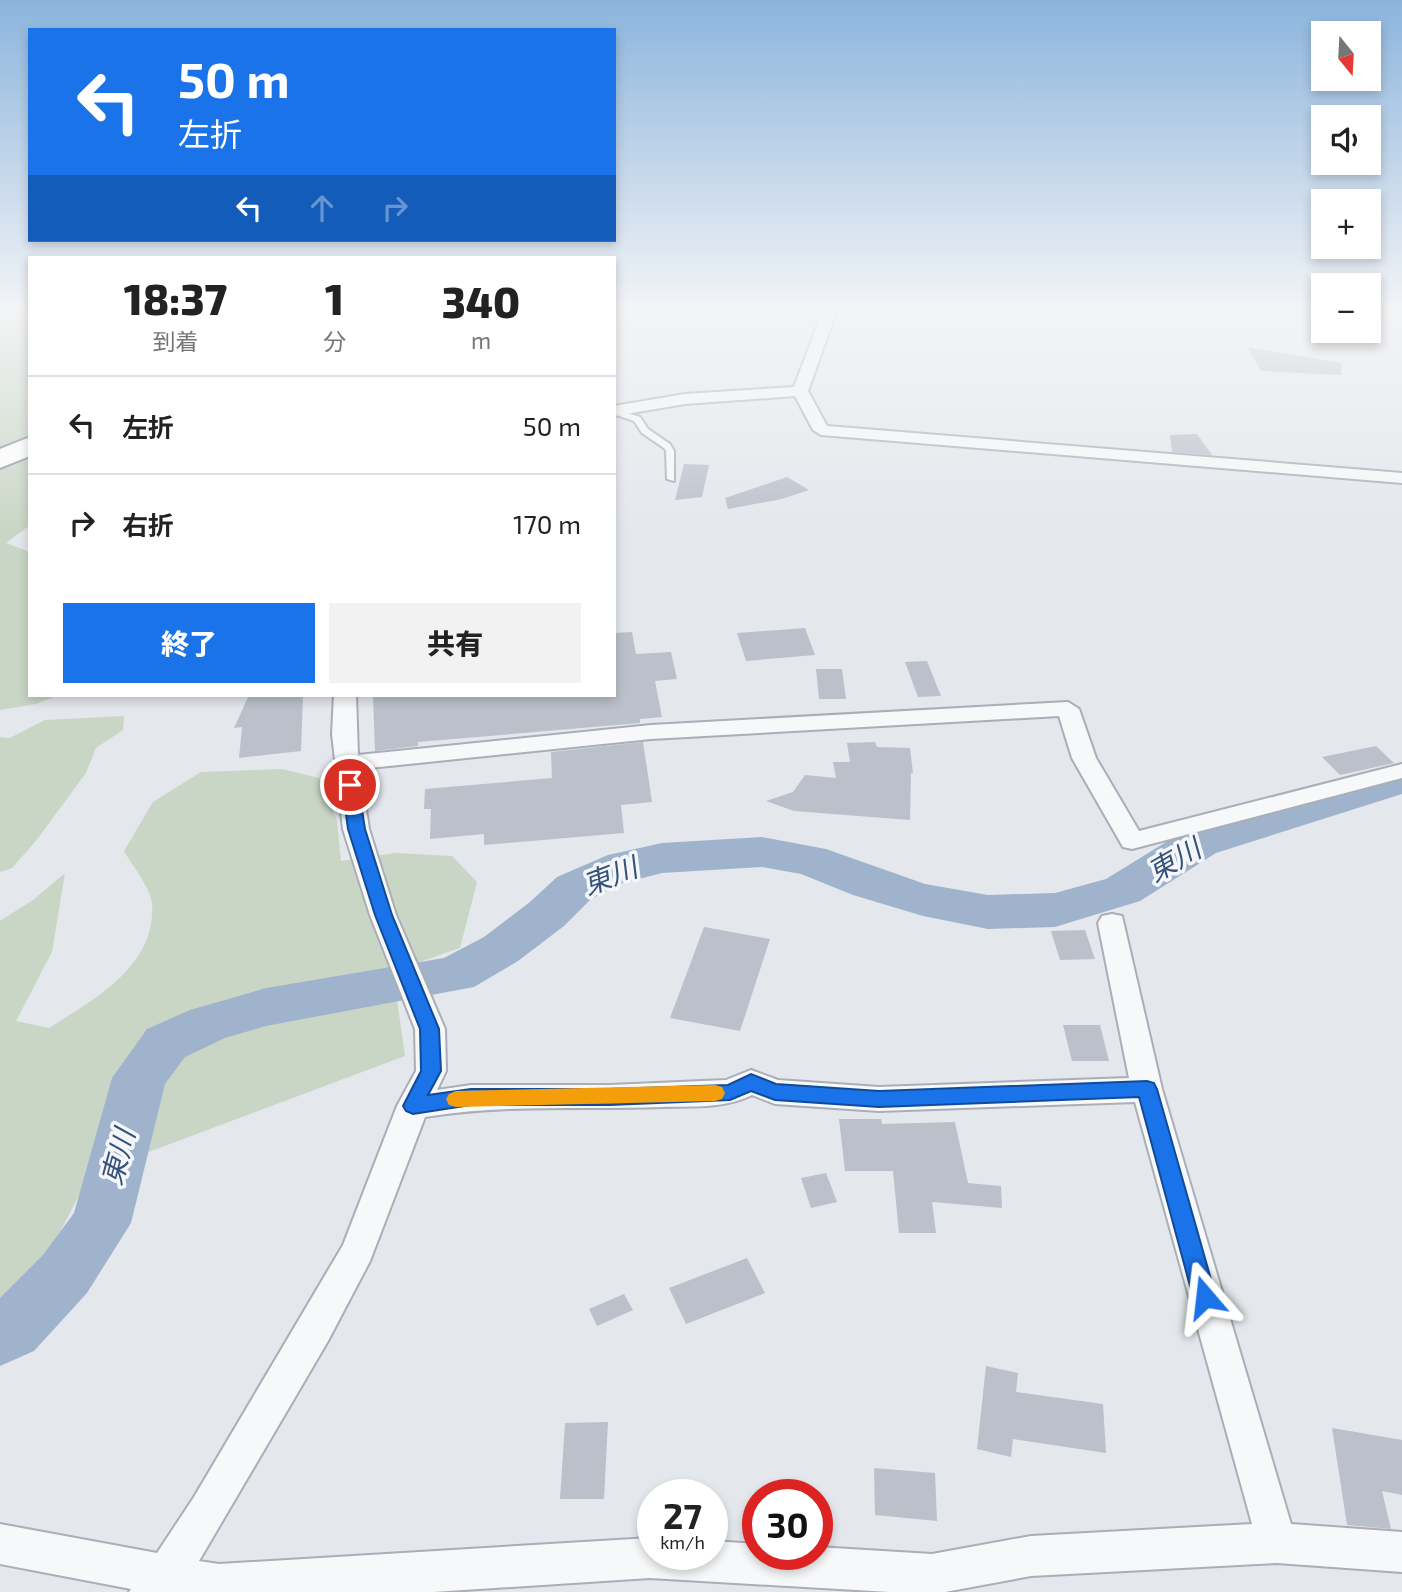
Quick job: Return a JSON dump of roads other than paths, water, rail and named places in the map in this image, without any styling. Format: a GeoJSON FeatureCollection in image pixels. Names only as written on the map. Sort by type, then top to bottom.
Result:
{"type":"FeatureCollection","features":[{"type":"Feature","properties":{"kind":"highway"},"geometry":{"type":"LineString","coordinates":[[0,446],[28,432]]}},
{"type":"Feature","properties":{"kind":"highway"},"geometry":{"type":"LineString","coordinates":[[0,460],[28,446]]}},
{"type":"Feature","properties":{"kind":"street"},"geometry":{"type":"LineString","coordinates":[[802,384],[800,391],[821,430],[1142,458],[1234,461],[1402,478]]}},
{"type":"Feature","properties":{"kind":"street"},"geometry":{"type":"LineString","coordinates":[[616,411],[685,399],[800,391]]}},
{"type":"Feature","properties":{"kind":"street"},"geometry":{"type":"LineString","coordinates":[[159,1583],[315,1329],[358,1250],[413,1106],[431,1071],[430,1029],[376,890],[356,829],[347,763],[345,697]]}},
{"type":"Feature","properties":{"kind":"street"},"geometry":{"type":"LineString","coordinates":[[347,763],[651,732],[1068,709],[1084,758],[1132,841],[1402,771]]}},
{"type":"Feature","properties":{"kind":"street"},"geometry":{"type":"LineString","coordinates":[[1112,922],[1147,1089],[1277,1543]]}},
{"type":"Feature","properties":{"kind":"street"},"geometry":{"type":"LineString","coordinates":[[413,1106],[471,1097],[610,1097],[730,1092],[751,1082],[775,1092],[879,1099],[1147,1089]]}},
{"type":"Feature","properties":{"kind":"street"},"geometry":{"type":"LineString","coordinates":[[0,1544],[159,1583],[219,1586],[650,1558],[932,1574],[1031,1556],[1277,1543],[1402,1552]]}},
{"type":"Feature","properties":{"kind":"lane"},"geometry":{"type":"LineString","coordinates":[[616,412],[637,419],[645,431],[667,446],[670,451],[671,480]]}},
{"type":"Feature","properties":{"kind":"waterway","name":"東川"},"geometry":{"type":"LineString","coordinates":[[0,1337],[11,1330],[65,1274],[101,1223],[139,1078],[166,1043],[208,1024],[266,1007],[456,974],[501,949],[547,914],[574,888],[608,871],[662,858],[762,852],[810,860],[870,884],[923,900],[988,912],[1055,910],[1123,890],[1200,842],[1402,780]]}}]}
